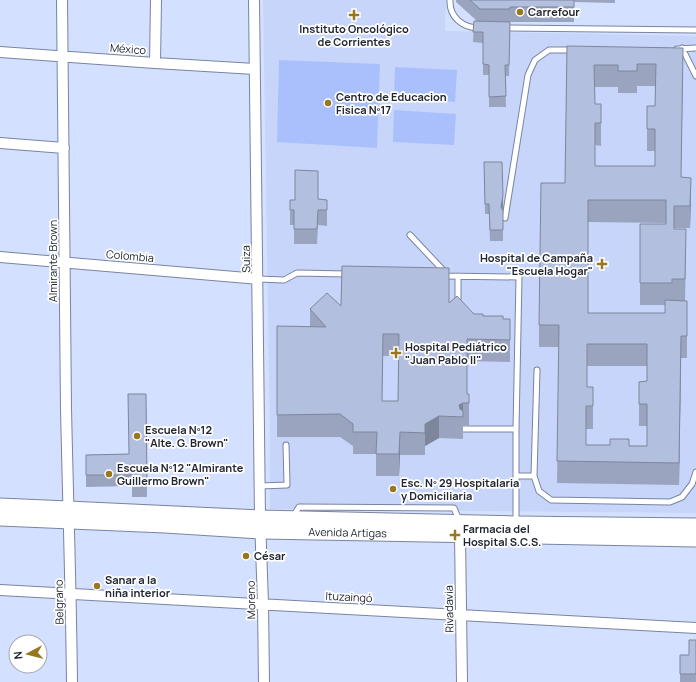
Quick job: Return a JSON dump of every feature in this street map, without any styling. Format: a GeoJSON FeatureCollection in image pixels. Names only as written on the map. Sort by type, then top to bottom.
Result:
{"type":"FeatureCollection","features":[{"type":"Feature","properties":{"kind":"main road","name":"Avenida Artigas"},"geometry":{"type":"LineString","coordinates":[[0,506],[165,525],[261,525],[460,529],[516,524],[696,526]]}},
{"type":"Feature","properties":{"kind":"main road","name":"Avenida Artigas"},"geometry":{"type":"LineString","coordinates":[[0,518],[68,515]]}},
{"type":"Feature","properties":{"kind":"main road","name":"Avenida Artigas"},"geometry":{"type":"LineString","coordinates":[[261,525],[291,519],[460,529],[696,539]]}},
{"type":"Feature","properties":{"kind":"street","name":"Almirante Brown"},"geometry":{"type":"LineString","coordinates":[[62,0],[68,515]]}},
{"type":"Feature","properties":{"kind":"street"},"geometry":{"type":"LineString","coordinates":[[155,63],[156,0]]}},
{"type":"Feature","properties":{"kind":"street","name":"Suiza"},"geometry":{"type":"LineString","coordinates":[[254,0],[261,525]]}},
{"type":"Feature","properties":{"kind":"street","name":"México"},"geometry":{"type":"LineString","coordinates":[[0,52],[255,69]]}},
{"type":"Feature","properties":{"kind":"street"},"geometry":{"type":"LineString","coordinates":[[0,143],[64,148]]}},
{"type":"Feature","properties":{"kind":"street","name":"Colombia"},"geometry":{"type":"LineString","coordinates":[[0,257],[258,279]]}},
{"type":"Feature","properties":{"kind":"street","name":"Belgrano"},"geometry":{"type":"LineString","coordinates":[[68,515],[72,682]]}},
{"type":"Feature","properties":{"kind":"street","name":"Moreno"},"geometry":{"type":"LineString","coordinates":[[261,525],[264,682]]}},
{"type":"Feature","properties":{"kind":"street","name":"Rivadavia"},"geometry":{"type":"LineString","coordinates":[[460,529],[462,682]]}},
{"type":"Feature","properties":{"kind":"street","name":"Ituzaingó"},"geometry":{"type":"LineString","coordinates":[[0,590],[696,628]]}},
{"type":"Feature","properties":{"kind":"lane"},"geometry":{"type":"LineString","coordinates":[[450,0],[450,6],[454,16],[462,24],[474,28],[482,28]]}},
{"type":"Feature","properties":{"kind":"lane"},"geometry":{"type":"LineString","coordinates":[[498,28],[696,30]]}},
{"type":"Feature","properties":{"kind":"lane"},"geometry":{"type":"LineString","coordinates":[[682,48],[696,76]]}},
{"type":"Feature","properties":{"kind":"lane"},"geometry":{"type":"LineString","coordinates":[[674,49],[696,48]]}},
{"type":"Feature","properties":{"kind":"lane"},"geometry":{"type":"LineString","coordinates":[[505,218],[528,75],[535,60],[549,50],[580,50]]}},
{"type":"Feature","properties":{"kind":"lane"},"geometry":{"type":"LineString","coordinates":[[410,236],[442,269],[444,276]]}},
{"type":"Feature","properties":{"kind":"lane"},"geometry":{"type":"LineString","coordinates":[[258,279],[284,280],[297,273],[351,274]]}},
{"type":"Feature","properties":{"kind":"lane"},"geometry":{"type":"LineString","coordinates":[[436,276],[519,277],[516,524]]}},
{"type":"Feature","properties":{"kind":"lane"},"geometry":{"type":"LineString","coordinates":[[458,276],[458,312]]}},
{"type":"Feature","properties":{"kind":"lane"},"geometry":{"type":"LineString","coordinates":[[537,370],[534,476],[539,492],[551,500],[670,502],[682,497],[692,484],[696,472]]}},
{"type":"Feature","properties":{"kind":"lane"},"geometry":{"type":"LineString","coordinates":[[463,430],[516,429]]}},
{"type":"Feature","properties":{"kind":"lane"},"geometry":{"type":"LineString","coordinates":[[260,486],[287,485],[286,445]]}},
{"type":"Feature","properties":{"kind":"lane"},"geometry":{"type":"LineString","coordinates":[[516,476],[534,476]]}},
{"type":"Feature","properties":{"kind":"shaded area","name":"Hospital de Campaña \"Escuela Hogar\""},"geometry":{"type":"Polygon","coordinates":[[[263,0],[446,0],[445,31],[696,36],[696,513],[270,509],[263,0]]]}},
{"type":"Feature","properties":{"kind":"shaded area","name":"Centro de Educacion Fisica Nº17"},"geometry":{"type":"Polygon","coordinates":[[[279,60],[380,64],[377,148],[277,142],[279,60]]]}},
{"type":"Feature","properties":{"kind":"shaded area"},"geometry":{"type":"Polygon","coordinates":[[[395,67],[457,70],[455,102],[394,98],[395,67]]]}},
{"type":"Feature","properties":{"kind":"shaded area"},"geometry":{"type":"Polygon","coordinates":[[[394,110],[456,114],[454,145],[393,142],[394,110]]]}},
{"type":"Feature","properties":{"kind":"building"},"geometry":{"type":"Polygon","coordinates":[[[470,0],[574,0],[574,7],[510,7],[510,9],[480,9],[470,0]]]}},
{"type":"Feature","properties":{"kind":"building"},"geometry":{"type":"Polygon","coordinates":[[[474,21],[510,22],[509,65],[505,65],[506,96],[489,97],[489,65],[483,64],[483,32],[473,32],[474,21]]]}},
{"type":"Feature","properties":{"kind":"building"},"geometry":{"type":"Polygon","coordinates":[[[567,46],[683,48],[681,177],[691,178],[690,206],[674,206],[674,229],[686,229],[685,279],[672,279],[672,283],[640,283],[640,224],[666,224],[666,200],[588,200],[588,313],[665,313],[665,300],[687,301],[687,336],[681,336],[679,463],[557,461],[559,325],[539,325],[541,183],[565,183],[567,46]],[[637,64],[637,71],[618,71],[618,65],[594,65],[595,104],[601,104],[601,123],[595,123],[595,166],[655,166],[655,129],[647,129],[647,106],[655,106],[656,64],[637,64]],[[587,344],[587,387],[593,387],[593,406],[586,406],[586,445],[610,445],[610,439],[629,439],[629,446],[647,446],[647,404],[639,404],[639,382],[647,381],[647,344],[587,344]]]}},
{"type":"Feature","properties":{"kind":"building"},"geometry":{"type":"Polygon","coordinates":[[[484,162],[502,162],[503,195],[501,207],[503,211],[503,230],[490,230],[489,204],[485,204],[484,162]]]}},
{"type":"Feature","properties":{"kind":"building"},"geometry":{"type":"Polygon","coordinates":[[[295,170],[318,171],[318,199],[327,200],[327,210],[318,210],[317,229],[294,229],[294,210],[290,210],[290,200],[295,200],[295,170]]]}},
{"type":"Feature","properties":{"kind":"building","name":"Hospital Pediátrico \"Juan Pablo II\""},"geometry":{"type":"Polygon","coordinates":[[[342,266],[449,268],[449,303],[457,296],[474,314],[483,314],[483,316],[503,316],[503,319],[510,319],[510,340],[467,339],[467,394],[469,394],[469,403],[459,405],[460,409],[463,411],[463,417],[439,416],[425,424],[425,433],[400,432],[399,454],[376,454],[377,432],[353,432],[353,424],[340,414],[277,415],[277,326],[326,327],[310,309],[327,293],[341,306],[342,266]],[[383,334],[382,401],[398,401],[399,334],[383,334]]]}},
{"type":"Feature","properties":{"kind":"building","name":"Escuela Nº12 \"Alte. G. Brown\""},"geometry":{"type":"Polygon","coordinates":[[[128,394],[146,394],[147,485],[132,485],[132,475],[86,475],[86,455],[129,454],[128,394]]]}},
{"type":"Feature","properties":{"kind":"building"},"geometry":{"type":"Polygon","coordinates":[[[689,640],[696,640],[696,674],[680,674],[680,655],[689,655],[689,640]]]}},
{"type":"Feature","properties":{"kind":"place","name":"Carrefour"},"geometry":{"type":"Point","coordinates":[520,12]}},
{"type":"Feature","properties":{"kind":"place","name":"Instituto Oncológico de Corrientes"},"geometry":{"type":"Point","coordinates":[354,15]}},
{"type":"Feature","properties":{"kind":"place","name":"Centro de Educacion Fisica Nº17"},"geometry":{"type":"Point","coordinates":[328,103]}},
{"type":"Feature","properties":{"kind":"place","name":"Hospital de Campaña \"Escuela Hogar\""},"geometry":{"type":"Point","coordinates":[602,264]}},
{"type":"Feature","properties":{"kind":"place","name":"Hospital Pediátrico \"Juan Pablo II\""},"geometry":{"type":"Point","coordinates":[396,353]}},
{"type":"Feature","properties":{"kind":"place","name":"Escuela Nº12 \"Alte. G. Brown\""},"geometry":{"type":"Point","coordinates":[137,436]}},
{"type":"Feature","properties":{"kind":"place","name":"Escuela Nº12 \"Almirante Guillermo Brown\""},"geometry":{"type":"Point","coordinates":[109,474]}},
{"type":"Feature","properties":{"kind":"place","name":"Esc. Nº 29 Hospitalaria y Domiciliaria"},"geometry":{"type":"Point","coordinates":[393,489]}},
{"type":"Feature","properties":{"kind":"place","name":"Farmacia del Hospital S.C.S."},"geometry":{"type":"Point","coordinates":[455,535]}},
{"type":"Feature","properties":{"kind":"place","name":"César"},"geometry":{"type":"Point","coordinates":[246,556]}},
{"type":"Feature","properties":{"kind":"place","name":"Sanar a la niña interior"},"geometry":{"type":"Point","coordinates":[97,586]}}]}
